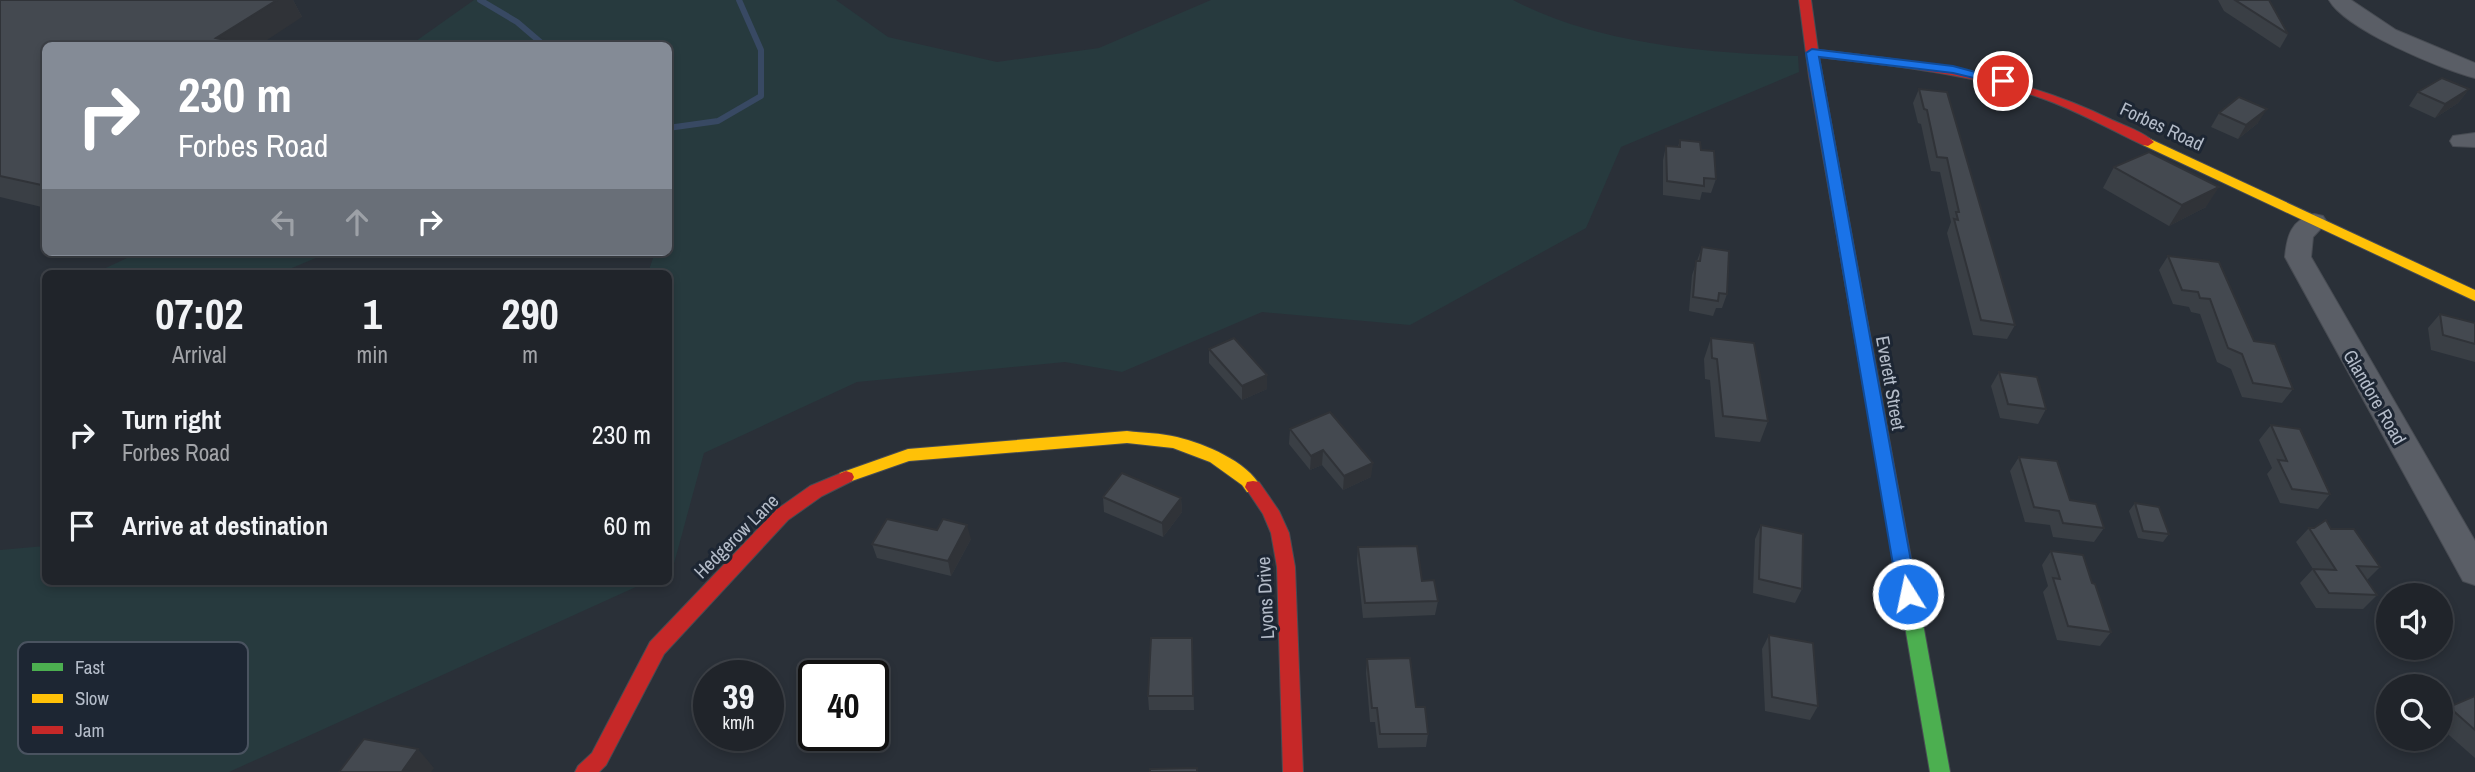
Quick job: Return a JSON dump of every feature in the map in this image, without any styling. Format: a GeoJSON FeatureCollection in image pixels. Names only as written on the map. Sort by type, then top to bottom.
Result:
{"type":"FeatureCollection","features":[{"type":"Feature","properties":{"kind":"street","name":"Everett Street"},"geometry":{"type":"LineString","coordinates":[[1805,0],[1812,53],[1940,772]]}},
{"type":"Feature","properties":{"kind":"street"},"geometry":{"type":"LineString","coordinates":[[2340,0],[2353,13],[2388,35],[2475,71]]}},
{"type":"Feature","properties":{"kind":"street","name":"Forbes Road"},"geometry":{"type":"LineString","coordinates":[[1812,53],[1953,69],[2029,89],[2475,296]]}},
{"type":"Feature","properties":{"kind":"street","name":"Glandore Road"},"geometry":{"type":"LineString","coordinates":[[2315,222],[2300,235],[2298,257],[2475,570]]}},
{"type":"Feature","properties":{"kind":"street","name":"Hedgerow Lane"},"geometry":{"type":"LineString","coordinates":[[585,772],[599,759],[634,688],[657,649],[782,515],[816,491],[860,471],[908,455],[1083,439]]}},
{"type":"Feature","properties":{"kind":"street","name":"Lyons Drive"},"geometry":{"type":"LineString","coordinates":[[1083,439],[1154,439],[1195,449],[1216,458],[1248,480],[1266,503],[1280,533],[1285,558],[1293,772]]}},
{"type":"Feature","properties":{"kind":"green space"},"geometry":{"type":"Polygon","coordinates":[[[474,0],[836,0],[888,37],[997,62],[1099,48],[1211,0],[1513,0],[1580,27],[1616,36],[1689,49],[1798,56],[1799,72],[1621,147],[1586,228],[1410,325],[1262,312],[1122,372],[1065,362],[857,382],[704,453],[672,571],[672,270],[649,270],[654,256],[672,256],[672,42],[415,42],[474,0]]]}},
{"type":"Feature","properties":{"kind":"green space"},"geometry":{"type":"Polygon","coordinates":[[[131,256],[320,256],[287,270],[101,270],[131,256]]]}},
{"type":"Feature","properties":{"kind":"green space"},"geometry":{"type":"Polygon","coordinates":[[[42,546],[42,585],[640,585],[229,772],[0,772],[0,550],[42,546]]]}},
{"type":"Feature","properties":{"kind":"building"},"geometry":{"type":"Polygon","coordinates":[[[0,0],[277,0],[216,38],[225,40],[222,42],[42,42],[42,185],[0,176],[0,0]]]}},
{"type":"Feature","properties":{"kind":"building"},"geometry":{"type":"Polygon","coordinates":[[[2235,0],[2269,0],[2288,34],[2235,0]]]}},
{"type":"Feature","properties":{"kind":"building"},"geometry":{"type":"Polygon","coordinates":[[[2442,78],[2469,89],[2445,104],[2418,92],[2442,78]]]}},
{"type":"Feature","properties":{"kind":"building"},"geometry":{"type":"Polygon","coordinates":[[[1919,89],[1947,92],[2015,325],[1981,320],[1954,219],[1958,220],[1956,212],[1959,212],[1947,158],[1937,157],[1927,110],[1924,109],[1919,89]]]}},
{"type":"Feature","properties":{"kind":"building"},"geometry":{"type":"Polygon","coordinates":[[[2239,97],[2267,109],[2246,125],[2219,113],[2239,97]]]}},
{"type":"Feature","properties":{"kind":"building"},"geometry":{"type":"Polygon","coordinates":[[[1680,140],[1700,142],[1701,150],[1714,151],[1716,179],[1704,178],[1704,186],[1667,181],[1666,146],[1680,147],[1680,140]]]}},
{"type":"Feature","properties":{"kind":"building"},"geometry":{"type":"Polygon","coordinates":[[[2149,152],[2219,187],[2182,205],[2114,167],[2149,152]]]}},
{"type":"Feature","properties":{"kind":"building"},"geometry":{"type":"Polygon","coordinates":[[[1702,247],[1729,251],[1727,294],[1719,293],[1718,301],[1693,297],[1696,261],[1700,261],[1702,247]]]}},
{"type":"Feature","properties":{"kind":"building"},"geometry":{"type":"Polygon","coordinates":[[[2168,256],[2219,262],[2254,341],[2275,344],[2293,389],[2253,383],[2242,354],[2228,348],[2210,299],[2200,298],[2198,292],[2182,290],[2168,256]]]}},
{"type":"Feature","properties":{"kind":"building"},"geometry":{"type":"Polygon","coordinates":[[[2440,314],[2475,323],[2475,344],[2443,335],[2440,314]]]}},
{"type":"Feature","properties":{"kind":"building"},"geometry":{"type":"Polygon","coordinates":[[[1234,338],[1267,375],[1242,386],[1209,349],[1234,338]]]}},
{"type":"Feature","properties":{"kind":"building"},"geometry":{"type":"Polygon","coordinates":[[[1711,338],[1754,343],[1768,421],[1723,416],[1717,359],[1712,358],[1711,338]]]}},
{"type":"Feature","properties":{"kind":"building"},"geometry":{"type":"Polygon","coordinates":[[[1999,372],[2037,377],[2046,409],[2008,404],[1999,372]]]}},
{"type":"Feature","properties":{"kind":"building"},"geometry":{"type":"Polygon","coordinates":[[[1330,412],[1373,463],[1344,476],[1323,450],[1311,456],[1290,429],[1330,412]]]}},
{"type":"Feature","properties":{"kind":"building"},"geometry":{"type":"Polygon","coordinates":[[[2271,425],[2300,429],[2330,494],[2292,489],[2278,460],[2287,461],[2271,425]]]}},
{"type":"Feature","properties":{"kind":"building"},"geometry":{"type":"Polygon","coordinates":[[[2019,457],[2057,461],[2070,500],[2096,504],[2104,528],[2063,523],[2059,511],[2034,507],[2019,457]]]}},
{"type":"Feature","properties":{"kind":"building"},"geometry":{"type":"Polygon","coordinates":[[[1122,473],[1181,498],[1162,523],[1103,497],[1122,473]]]}},
{"type":"Feature","properties":{"kind":"building"},"geometry":{"type":"Polygon","coordinates":[[[2135,503],[2159,507],[2169,534],[2143,531],[2135,503]]]}},
{"type":"Feature","properties":{"kind":"building"},"geometry":{"type":"Polygon","coordinates":[[[887,519],[937,530],[943,519],[967,525],[948,561],[872,544],[887,519]]]}},
{"type":"Feature","properties":{"kind":"building"},"geometry":{"type":"Polygon","coordinates":[[[2326,520],[2331,529],[2354,529],[2380,567],[2357,566],[2376,595],[2329,593],[2313,569],[2336,570],[2309,528],[2314,528],[2326,520]]]}},
{"type":"Feature","properties":{"kind":"building"},"geometry":{"type":"Polygon","coordinates":[[[1761,525],[1803,534],[1802,589],[1759,579],[1761,525]]]}},
{"type":"Feature","properties":{"kind":"building"},"geometry":{"type":"Polygon","coordinates":[[[1417,546],[1422,581],[1434,580],[1438,601],[1365,603],[1358,547],[1417,546]]]}},
{"type":"Feature","properties":{"kind":"building"},"geometry":{"type":"Polygon","coordinates":[[[2051,551],[2083,555],[2111,632],[2068,626],[2053,578],[2060,579],[2051,551]]]}},
{"type":"Feature","properties":{"kind":"building"},"geometry":{"type":"Polygon","coordinates":[[[1769,635],[1813,643],[1818,706],[1772,697],[1769,635]]]}},
{"type":"Feature","properties":{"kind":"building"},"geometry":{"type":"Polygon","coordinates":[[[1151,638],[1192,638],[1193,696],[1148,696],[1151,638]]]}},
{"type":"Feature","properties":{"kind":"building"},"geometry":{"type":"Polygon","coordinates":[[[1410,658],[1416,707],[1425,707],[1428,734],[1380,734],[1377,708],[1372,708],[1367,659],[1410,658]]]}},
{"type":"Feature","properties":{"kind":"building"},"geometry":{"type":"Polygon","coordinates":[[[2475,696],[2475,730],[2453,711],[2453,705],[2475,696]]]}},
{"type":"Feature","properties":{"kind":"building"},"geometry":{"type":"Polygon","coordinates":[[[364,739],[418,749],[403,770],[412,772],[339,772],[364,739]]]}},
{"type":"Feature","properties":{"kind":"building"},"geometry":{"type":"Polygon","coordinates":[[[1197,768],[1197,772],[1150,772],[1150,769],[1197,768]]]}},
{"type":"Feature","properties":{"kind":"waterway"},"geometry":{"type":"LineString","coordinates":[[480,0],[517,22],[540,42]]}},
{"type":"Feature","properties":{"kind":"waterway"},"geometry":{"type":"LineString","coordinates":[[672,127],[718,121],[761,96],[761,50],[739,0]]}},
{"type":"Feature","properties":{"kind":"traffic: fast"},"geometry":{"type":"LineString","coordinates":[[1906,580],[1940,772]]}},
{"type":"Feature","properties":{"kind":"traffic: slow"},"geometry":{"type":"LineString","coordinates":[[2148,142],[2475,296]]}},
{"type":"Feature","properties":{"kind":"traffic: slow"},"geometry":{"type":"LineString","coordinates":[[846,477],[908,455],[1127,437],[1175,442],[1216,458],[1248,480],[1253,487]]}},
{"type":"Feature","properties":{"kind":"traffic: jam"},"geometry":{"type":"LineString","coordinates":[[1805,0],[1815,76],[1906,580]]}},
{"type":"Feature","properties":{"kind":"traffic: jam"},"geometry":{"type":"LineString","coordinates":[[1812,53],[1930,68],[2017,86],[2071,105],[2148,142]]}},
{"type":"Feature","properties":{"kind":"traffic: jam"},"geometry":{"type":"LineString","coordinates":[[585,772],[599,759],[657,648],[782,515],[816,491],[846,477]]}},
{"type":"Feature","properties":{"kind":"traffic: jam"},"geometry":{"type":"LineString","coordinates":[[1253,487],[1270,511],[1280,533],[1286,567],[1293,772]]}},
{"type":"Feature","properties":{"kind":"route"},"geometry":{"type":"LineString","coordinates":[[1908,594],[1812,53],[1953,69],[2003,81]]}}]}
